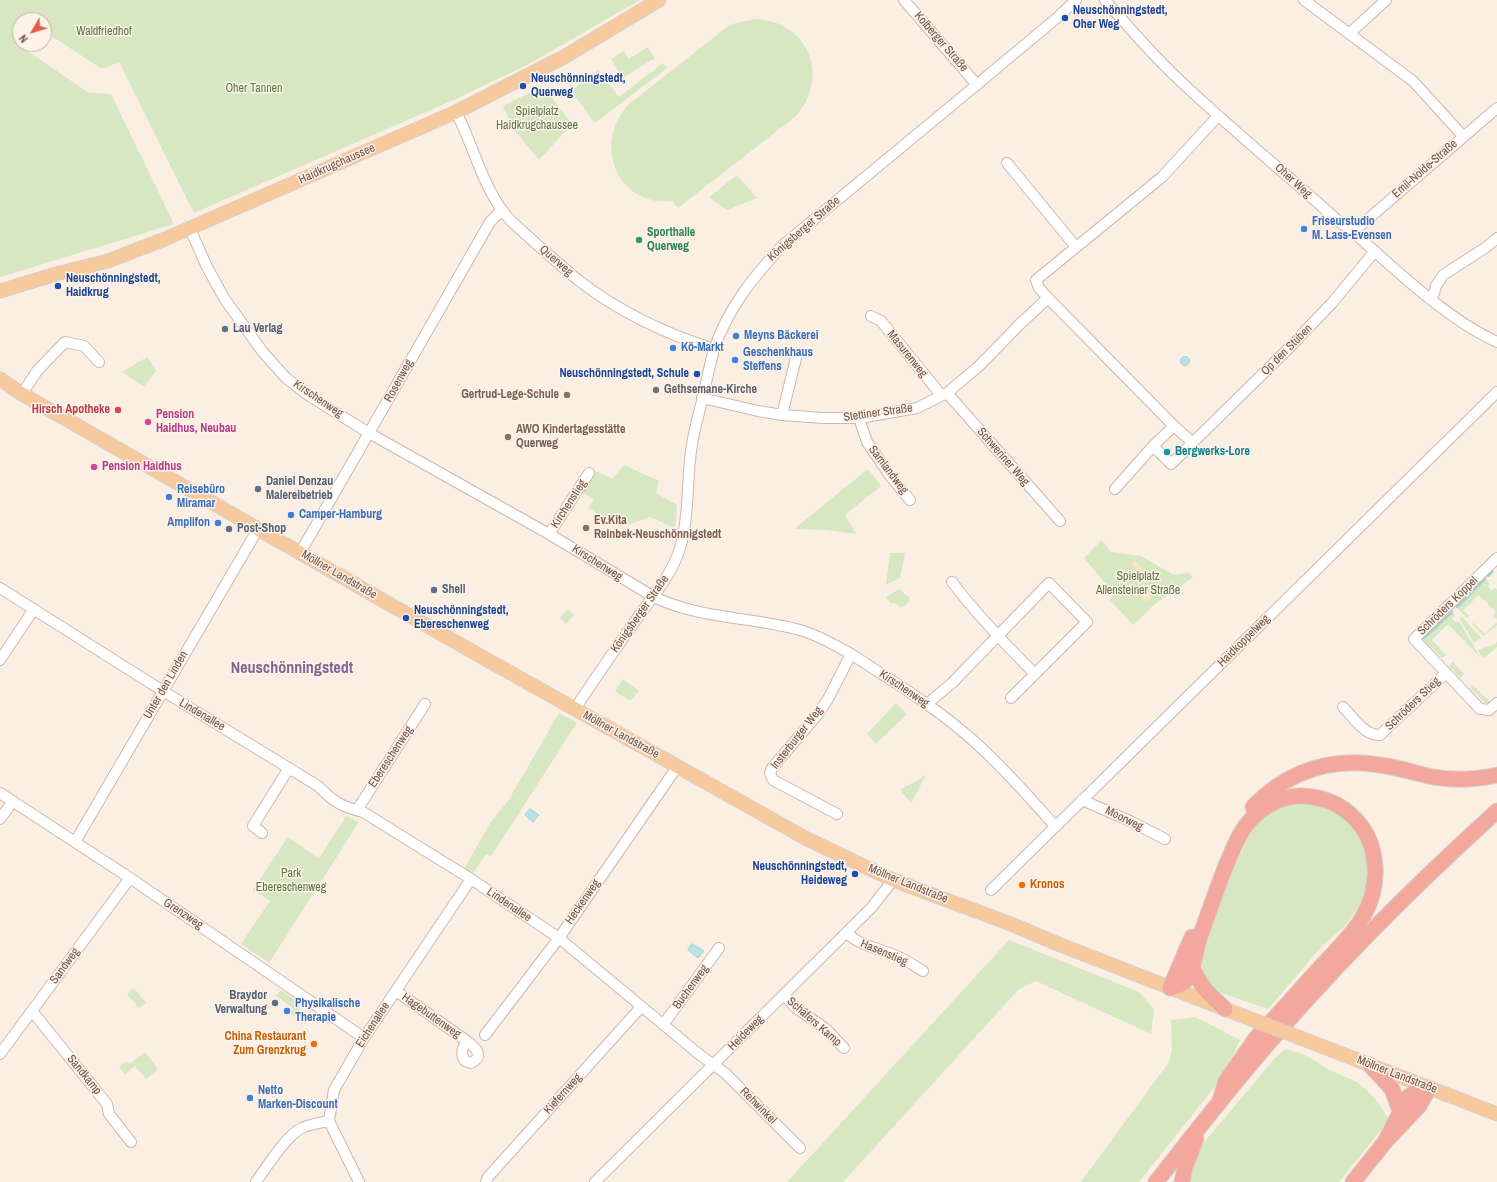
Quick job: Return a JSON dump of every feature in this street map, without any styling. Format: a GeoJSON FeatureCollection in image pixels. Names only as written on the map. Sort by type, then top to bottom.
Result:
{"type":"FeatureCollection","features":[{"type":"Feature","properties":{"kind":"highway"},"geometry":{"type":"LineString","coordinates":[[1170,988],[1200,920],[1232,839],[1251,809],[1284,781],[1309,770],[1336,764],[1349,763],[1380,765],[1444,778],[1469,780],[1497,775]]}},
{"type":"Feature","properties":{"kind":"highway"},"geometry":{"type":"LineString","coordinates":[[1170,988],[1178,986],[1188,978],[1218,885],[1234,847],[1247,823],[1255,815],[1273,802],[1296,796],[1308,796],[1331,800],[1358,821],[1370,843],[1375,863],[1374,892],[1367,912],[1352,933],[1256,1038],[1226,1081],[1219,1103]]}},
{"type":"Feature","properties":{"kind":"highway"},"geometry":{"type":"LineString","coordinates":[[1156,1182],[1260,1053],[1356,949],[1418,885],[1497,811]]}},
{"type":"Feature","properties":{"kind":"highway"},"geometry":{"type":"LineString","coordinates":[[1192,966],[1202,987],[1226,1009]]}},
{"type":"Feature","properties":{"kind":"highway"},"geometry":{"type":"LineString","coordinates":[[1370,1065],[1392,1089],[1400,1111]]}},
{"type":"Feature","properties":{"kind":"highway"},"geometry":{"type":"LineString","coordinates":[[1385,1142],[1405,1101],[1412,1093],[1419,1089],[1429,1088]]}},
{"type":"Feature","properties":{"kind":"highway"},"geometry":{"type":"LineString","coordinates":[[1353,1182],[1385,1142],[1419,1106],[1429,1088]]}},
{"type":"Feature","properties":{"kind":"highway"},"geometry":{"type":"LineString","coordinates":[[1182,1182],[1185,1167],[1201,1125]]}},
{"type":"Feature","properties":{"kind":"main road","name":"Haidkrugchaussee"},"geometry":{"type":"LineString","coordinates":[[0,291],[56,274],[108,261],[190,229],[456,112],[564,57],[659,0]]}},
{"type":"Feature","properties":{"kind":"main road","name":"Möllner Landstraße"},"geometry":{"type":"LineString","coordinates":[[0,379],[22,394],[300,553],[807,839],[892,880],[1011,924],[1170,988],[1497,1114]]}},
{"type":"Feature","properties":{"kind":"main road","name":"Möllner Landstraße"},"geometry":{"type":"LineString","coordinates":[[0,386],[22,394]]}},
{"type":"Feature","properties":{"kind":"street","name":"Kolberger Straße"},"geometry":{"type":"LineString","coordinates":[[904,0],[977,85]]}},
{"type":"Feature","properties":{"kind":"street","name":"Königsberger Straße"},"geometry":{"type":"LineString","coordinates":[[575,709],[632,626],[654,598],[666,580],[676,559],[682,542],[687,505],[691,450],[702,398],[714,349],[740,296],[759,271],[783,245],[977,85],[1076,0]]}},
{"type":"Feature","properties":{"kind":"street","name":"Oher Weg"},"geometry":{"type":"LineString","coordinates":[[1105,0],[1172,73],[1218,116],[1337,220],[1432,300],[1464,324],[1497,342]]}},
{"type":"Feature","properties":{"kind":"street"},"geometry":{"type":"LineString","coordinates":[[1304,0],[1413,81],[1463,136]]}},
{"type":"Feature","properties":{"kind":"street"},"geometry":{"type":"LineString","coordinates":[[1350,33],[1386,0]]}},
{"type":"Feature","properties":{"kind":"street","name":"Emil-Nolde-Straße"},"geometry":{"type":"LineString","coordinates":[[1353,232],[1497,108]]}},
{"type":"Feature","properties":{"kind":"street","name":"Querweg"},"geometry":{"type":"LineString","coordinates":[[456,112],[492,194],[501,211],[511,221],[579,281],[614,304],[634,316],[656,326],[692,342],[714,349]]}},
{"type":"Feature","properties":{"kind":"street"},"geometry":{"type":"LineString","coordinates":[[1193,443],[1174,426],[1048,298],[1039,288],[1036,280],[1162,177],[1218,116]]}},
{"type":"Feature","properties":{"kind":"street"},"geometry":{"type":"LineString","coordinates":[[1007,163],[1076,247]]}},
{"type":"Feature","properties":{"kind":"street","name":"Rosenweg"},"geometry":{"type":"LineString","coordinates":[[300,553],[490,222],[501,211]]}},
{"type":"Feature","properties":{"kind":"street","name":"Kirschenweg"},"geometry":{"type":"LineString","coordinates":[[190,229],[207,267],[224,298],[262,351],[285,376],[308,395],[370,433],[549,534],[654,598],[667,604],[697,612],[801,630],[838,646],[927,704],[977,743],[1055,826]]}},
{"type":"Feature","properties":{"kind":"street"},"geometry":{"type":"LineString","coordinates":[[1432,300],[1436,286],[1444,275],[1485,248],[1497,238]]}},
{"type":"Feature","properties":{"kind":"street","name":"Op den Stüben"},"geometry":{"type":"LineString","coordinates":[[1154,446],[1171,464],[1286,351],[1332,303],[1375,251]]}},
{"type":"Feature","properties":{"kind":"street"},"geometry":{"type":"LineString","coordinates":[[944,394],[979,366],[1048,298]]}},
{"type":"Feature","properties":{"kind":"street","name":"Masurenweg"},"geometry":{"type":"LineString","coordinates":[[871,316],[881,321],[944,394]]}},
{"type":"Feature","properties":{"kind":"street"},"geometry":{"type":"LineString","coordinates":[[22,394],[37,371],[65,342],[84,346],[99,362]]}},
{"type":"Feature","properties":{"kind":"street"},"geometry":{"type":"LineString","coordinates":[[782,415],[797,354]]}},
{"type":"Feature","properties":{"kind":"street","name":"Haidkoppelweg"},"geometry":{"type":"LineString","coordinates":[[991,890],[1497,392]]}},
{"type":"Feature","properties":{"kind":"street","name":"Stettiner Straße"},"geometry":{"type":"LineString","coordinates":[[702,398],[782,415],[823,418],[859,418],[917,408],[944,394]]}},
{"type":"Feature","properties":{"kind":"street","name":"Schweriner Weg"},"geometry":{"type":"LineString","coordinates":[[944,394],[1060,521]]}},
{"type":"Feature","properties":{"kind":"street","name":"Samlandweg"},"geometry":{"type":"LineString","coordinates":[[859,418],[869,445],[891,477],[910,500]]}},
{"type":"Feature","properties":{"kind":"street"},"geometry":{"type":"LineString","coordinates":[[1115,489],[1174,426]]}},
{"type":"Feature","properties":{"kind":"street","name":"Kirchenstieg"},"geometry":{"type":"LineString","coordinates":[[549,534],[589,473]]}},
{"type":"Feature","properties":{"kind":"street","name":"Unter den Linden"},"geometry":{"type":"LineString","coordinates":[[75,842],[258,529]]}},
{"type":"Feature","properties":{"kind":"street","name":"Schröders Koppel"},"geometry":{"type":"LineString","coordinates":[[1497,558],[1414,639],[1480,709],[1489,710],[1497,703]]}},
{"type":"Feature","properties":{"kind":"street"},"geometry":{"type":"LineString","coordinates":[[952,582],[974,611],[1035,674]]}},
{"type":"Feature","properties":{"kind":"street"},"geometry":{"type":"LineString","coordinates":[[927,704],[952,683],[1049,584],[1087,622],[1011,698]]}},
{"type":"Feature","properties":{"kind":"street","name":"Lindenallee"},"geometry":{"type":"LineString","coordinates":[[0,588],[163,691],[318,786],[327,796],[345,808],[363,812],[471,879],[558,938],[714,1065]]}},
{"type":"Feature","properties":{"kind":"street"},"geometry":{"type":"LineString","coordinates":[[0,660],[34,609]]}},
{"type":"Feature","properties":{"kind":"street","name":"Insterburger Weg"},"geometry":{"type":"LineString","coordinates":[[837,814],[773,780],[770,773],[772,768],[818,714],[828,699],[851,654]]}},
{"type":"Feature","properties":{"kind":"street","name":"Schröders Stieg"},"geometry":{"type":"LineString","coordinates":[[1344,707],[1367,732],[1374,736],[1380,735],[1446,672]]}},
{"type":"Feature","properties":{"kind":"street","name":"Ebereschenweg"},"geometry":{"type":"LineString","coordinates":[[357,810],[425,704]]}},
{"type":"Feature","properties":{"kind":"street","name":"Heckenweg"},"geometry":{"type":"LineString","coordinates":[[484,1035],[558,938],[677,767]]}},
{"type":"Feature","properties":{"kind":"street"},"geometry":{"type":"LineString","coordinates":[[262,833],[253,826],[289,768]]}},
{"type":"Feature","properties":{"kind":"street","name":"Grenzweg"},"geometry":{"type":"LineString","coordinates":[[0,793],[130,878],[364,1038]]}},
{"type":"Feature","properties":{"kind":"street","name":"Moorweg"},"geometry":{"type":"LineString","coordinates":[[1082,800],[1130,821],[1165,839]]}},
{"type":"Feature","properties":{"kind":"street"},"geometry":{"type":"LineString","coordinates":[[0,819],[13,801]]}},
{"type":"Feature","properties":{"kind":"street","name":"Sandweg"},"geometry":{"type":"LineString","coordinates":[[0,1054],[130,878]]}},
{"type":"Feature","properties":{"kind":"street","name":"Eichenallee"},"geometry":{"type":"LineString","coordinates":[[329,1121],[334,1090],[364,1038],[471,879]]}},
{"type":"Feature","properties":{"kind":"street","name":"Heideweg"},"geometry":{"type":"LineString","coordinates":[[595,1182],[872,907],[892,880]]}},
{"type":"Feature","properties":{"kind":"street","name":"Hasenstieg"},"geometry":{"type":"LineString","coordinates":[[846,933],[862,943],[901,958],[923,971]]}},
{"type":"Feature","properties":{"kind":"street","name":"Buchenweg"},"geometry":{"type":"LineString","coordinates":[[663,1025],[719,948]]}},
{"type":"Feature","properties":{"kind":"street","name":"Hagebuttenweg"},"geometry":{"type":"LineString","coordinates":[[396,991],[467,1041]]}},
{"type":"Feature","properties":{"kind":"street","name":"Schäfers Kamp"},"geometry":{"type":"LineString","coordinates":[[784,995],[796,1008],[826,1029],[844,1048]]}},
{"type":"Feature","properties":{"kind":"street","name":"Kiefernweg"},"geometry":{"type":"LineString","coordinates":[[486,1182],[488,1177],[641,1007]]}},
{"type":"Feature","properties":{"kind":"street","name":"Sandkamp"},"geometry":{"type":"LineString","coordinates":[[32,1011],[107,1104],[109,1114],[131,1142]]}},
{"type":"Feature","properties":{"kind":"street","name":"Rehwinkel"},"geometry":{"type":"LineString","coordinates":[[714,1065],[725,1073],[800,1148]]}},
{"type":"Feature","properties":{"kind":"street"},"geometry":{"type":"LineString","coordinates":[[256,1182],[288,1140],[300,1128],[315,1123],[329,1121],[359,1182]]}},
{"type":"Feature","properties":{"kind":"green space"},"geometry":{"type":"Polygon","coordinates":[[[0,0],[640,0],[527,65],[458,98],[194,213],[119,62],[102,69],[52,36],[52,12],[12,12],[12,52],[29,52],[89,93],[111,94],[174,224],[0,277],[0,0]]]}},
{"type":"Feature","properties":{"kind":"green space"},"geometry":{"type":"Polygon","coordinates":[[[755,19],[773,22],[789,29],[800,40],[808,53],[812,68],[812,84],[806,100],[796,116],[678,208],[672,201],[653,200],[637,194],[625,184],[616,170],[612,155],[612,138],[617,121],[628,105],[727,27],[736,23],[755,19]]]}},
{"type":"Feature","properties":{"kind":"green space"},"geometry":{"type":"Polygon","coordinates":[[[648,47],[655,58],[623,78],[611,59],[624,51],[629,59],[648,47]]]}},
{"type":"Feature","properties":{"kind":"green space"},"geometry":{"type":"Polygon","coordinates":[[[663,63],[667,68],[595,123],[571,91],[598,70],[619,97],[663,63]]]}},
{"type":"Feature","properties":{"kind":"green space","name":"Spielplatz Haidkrugchaussee"},"geometry":{"type":"Polygon","coordinates":[[[543,86],[572,124],[539,160],[514,130],[503,106],[543,86]]]}},
{"type":"Feature","properties":{"kind":"green space"},"geometry":{"type":"Polygon","coordinates":[[[737,175],[757,198],[727,210],[709,197],[737,175]]]}},
{"type":"Feature","properties":{"kind":"green space"},"geometry":{"type":"Polygon","coordinates":[[[147,357],[156,371],[144,386],[122,372],[147,357]]]}},
{"type":"Feature","properties":{"kind":"green space"},"geometry":{"type":"Polygon","coordinates":[[[624,465],[659,481],[656,493],[677,505],[675,528],[650,517],[627,525],[615,516],[611,522],[588,508],[594,499],[582,492],[596,471],[612,479],[624,465]]]}},
{"type":"Feature","properties":{"kind":"green space"},"geometry":{"type":"Polygon","coordinates":[[[868,469],[881,486],[845,515],[856,534],[827,530],[794,529],[868,469]]]}},
{"type":"Feature","properties":{"kind":"green space","name":"Spielplatz Allensteiner Straße"},"geometry":{"type":"Polygon","coordinates":[[[1102,540],[1111,552],[1141,556],[1174,575],[1188,573],[1193,577],[1155,604],[1133,625],[1110,600],[1114,594],[1084,558],[1102,540]]]}},
{"type":"Feature","properties":{"kind":"green space"},"geometry":{"type":"Polygon","coordinates":[[[890,553],[905,553],[900,578],[886,585],[890,553]]]}},
{"type":"Feature","properties":{"kind":"green space"},"geometry":{"type":"Polygon","coordinates":[[[1484,578],[1486,580],[1460,605],[1487,580],[1490,584],[1488,586],[1492,591],[1495,588],[1497,590],[1497,619],[1493,615],[1496,612],[1479,595],[1463,610],[1469,616],[1467,618],[1455,606],[1484,578]]]}},
{"type":"Feature","properties":{"kind":"green space"},"geometry":{"type":"Polygon","coordinates":[[[899,589],[909,597],[910,600],[902,608],[895,603],[890,603],[886,597],[899,589]]]}},
{"type":"Feature","properties":{"kind":"green space"},"geometry":{"type":"Polygon","coordinates":[[[567,609],[574,615],[566,624],[560,618],[567,609]]]}},
{"type":"Feature","properties":{"kind":"green space"},"geometry":{"type":"Polygon","coordinates":[[[1451,610],[1455,615],[1452,619],[1456,623],[1459,621],[1480,657],[1448,624],[1432,640],[1446,655],[1442,658],[1432,648],[1430,650],[1423,642],[1422,637],[1451,610]]]}},
{"type":"Feature","properties":{"kind":"green space"},"geometry":{"type":"Polygon","coordinates":[[[1462,617],[1481,638],[1474,643],[1460,619],[1462,617]]]}},
{"type":"Feature","properties":{"kind":"green space"},"geometry":{"type":"Polygon","coordinates":[[[1497,622],[1497,625],[1484,636],[1472,624],[1474,623],[1485,634],[1497,622]]]}},
{"type":"Feature","properties":{"kind":"green space"},"geometry":{"type":"Polygon","coordinates":[[[1497,641],[1497,647],[1483,659],[1478,650],[1495,644],[1497,641]]]}},
{"type":"Feature","properties":{"kind":"green space"},"geometry":{"type":"Polygon","coordinates":[[[1453,662],[1464,674],[1460,678],[1449,666],[1453,662]]]}},
{"type":"Feature","properties":{"kind":"green space"},"geometry":{"type":"Polygon","coordinates":[[[623,679],[639,691],[630,701],[615,691],[623,679]]]}},
{"type":"Feature","properties":{"kind":"green space"},"geometry":{"type":"Polygon","coordinates":[[[1473,685],[1490,702],[1489,703],[1485,703],[1470,688],[1473,685]]]}},
{"type":"Feature","properties":{"kind":"green space"},"geometry":{"type":"Polygon","coordinates":[[[896,703],[907,714],[876,744],[867,734],[896,703]]]}},
{"type":"Feature","properties":{"kind":"green space"},"geometry":{"type":"Polygon","coordinates":[[[559,713],[577,723],[491,856],[486,854],[471,876],[463,871],[490,823],[508,801],[559,713]]]}},
{"type":"Feature","properties":{"kind":"green space"},"geometry":{"type":"Polygon","coordinates":[[[926,775],[911,803],[900,790],[926,775]]]}},
{"type":"Feature","properties":{"kind":"green space"},"geometry":{"type":"Polygon","coordinates":[[[1297,802],[1311,803],[1335,810],[1349,821],[1360,834],[1367,850],[1369,878],[1366,895],[1343,928],[1323,945],[1268,1009],[1221,993],[1212,986],[1206,978],[1202,963],[1209,937],[1233,869],[1250,835],[1262,818],[1278,809],[1297,802]]]}},
{"type":"Feature","properties":{"kind":"green space","name":"Park Ebereschenweg"},"geometry":{"type":"Polygon","coordinates":[[[346,816],[359,822],[269,963],[241,944],[270,901],[253,890],[288,837],[319,859],[346,816]]]}},
{"type":"Feature","properties":{"kind":"green space"},"geometry":{"type":"Polygon","coordinates":[[[1009,940],[1139,992],[1154,1009],[1151,1034],[1036,981],[1019,989],[843,1182],[787,1182],[1009,940]]]}},
{"type":"Feature","properties":{"kind":"green space"},"geometry":{"type":"Polygon","coordinates":[[[134,988],[146,1003],[139,1008],[127,994],[134,988]]]}},
{"type":"Feature","properties":{"kind":"green space"},"geometry":{"type":"Polygon","coordinates":[[[281,990],[299,1003],[300,1008],[294,1017],[290,1013],[293,1008],[276,996],[281,990]]]}},
{"type":"Feature","properties":{"kind":"green space"},"geometry":{"type":"Polygon","coordinates":[[[1195,1017],[1240,1040],[1224,1075],[1139,1182],[1081,1182],[1169,1062],[1172,1048],[1171,1020],[1195,1017]]]}},
{"type":"Feature","properties":{"kind":"green space"},"geometry":{"type":"Polygon","coordinates":[[[1286,1049],[1303,1054],[1328,1069],[1357,1082],[1367,1090],[1380,1105],[1389,1120],[1339,1182],[1188,1182],[1190,1167],[1201,1146],[1275,1058],[1286,1049]]]}},
{"type":"Feature","properties":{"kind":"green space"},"geometry":{"type":"Polygon","coordinates":[[[145,1052],[158,1069],[146,1079],[135,1066],[125,1074],[119,1067],[127,1061],[130,1064],[145,1052]]]}},
{"type":"Feature","properties":{"kind":"sand"},"geometry":{"type":"Polygon","coordinates":[[[1134,560],[1143,568],[1140,572],[1131,564],[1134,560]]]}},
{"type":"Feature","properties":{"kind":"sand"},"geometry":{"type":"Polygon","coordinates":[[[1144,591],[1148,591],[1150,592],[1150,600],[1144,601],[1141,598],[1141,594],[1144,591]]]}},
{"type":"Feature","properties":{"kind":"water"},"geometry":{"type":"Polygon","coordinates":[[[1185,356],[1190,361],[1185,366],[1180,361],[1185,356]]]}},
{"type":"Feature","properties":{"kind":"water"},"geometry":{"type":"Polygon","coordinates":[[[530,809],[539,815],[533,822],[525,815],[530,809]]]}},
{"type":"Feature","properties":{"kind":"water"},"geometry":{"type":"Polygon","coordinates":[[[692,944],[704,951],[698,958],[688,950],[692,944]]]}},
{"type":"Feature","properties":{"kind":"waterway"},"geometry":{"type":"LineString","coordinates":[[1488,576],[1492,572]]}},
{"type":"Feature","properties":{"kind":"waterway"},"geometry":{"type":"LineString","coordinates":[[1457,607],[1485,579]]}},
{"type":"Feature","properties":{"kind":"waterway"},"geometry":{"type":"LineString","coordinates":[[1424,638],[1452,612]]}},
{"type":"Feature","properties":{"kind":"place","name":"Neuschönningstedt, Oher Weg"},"geometry":{"type":"Point","coordinates":[1065,18]}},
{"type":"Feature","properties":{"kind":"place","name":"Neuschönningstedt, Querweg"},"geometry":{"type":"Point","coordinates":[523,86]}},
{"type":"Feature","properties":{"kind":"place","name":"Friseurstudio M. Lass-Evensen"},"geometry":{"type":"Point","coordinates":[1304,229]}},
{"type":"Feature","properties":{"kind":"place","name":"Sporthalle Querweg"},"geometry":{"type":"Point","coordinates":[639,240]}},
{"type":"Feature","properties":{"kind":"place","name":"Neuschönningstedt, Haidkrug"},"geometry":{"type":"Point","coordinates":[58,286]}},
{"type":"Feature","properties":{"kind":"place","name":"Lau Verlag"},"geometry":{"type":"Point","coordinates":[225,329]}},
{"type":"Feature","properties":{"kind":"place","name":"Meyns Bäckerei"},"geometry":{"type":"Point","coordinates":[736,336]}},
{"type":"Feature","properties":{"kind":"place","name":"Kö-Markt"},"geometry":{"type":"Point","coordinates":[673,348]}},
{"type":"Feature","properties":{"kind":"place","name":"Geschenkhaus Steffens"},"geometry":{"type":"Point","coordinates":[735,360]}},
{"type":"Feature","properties":{"kind":"place","name":"Neuschönningstedt, Schule"},"geometry":{"type":"Point","coordinates":[697,374]}},
{"type":"Feature","properties":{"kind":"place","name":"Gethsemane-Kirche"},"geometry":{"type":"Point","coordinates":[656,390]}},
{"type":"Feature","properties":{"kind":"place","name":"Gertrud-Lege-Schule"},"geometry":{"type":"Point","coordinates":[567,395]}},
{"type":"Feature","properties":{"kind":"place","name":"Hirsch Apotheke"},"geometry":{"type":"Point","coordinates":[118,410]}},
{"type":"Feature","properties":{"kind":"place","name":"Pension Haidhus, Neubau"},"geometry":{"type":"Point","coordinates":[148,422]}},
{"type":"Feature","properties":{"kind":"place","name":"AWO Kindertagesstätte Querweg"},"geometry":{"type":"Point","coordinates":[508,437]}},
{"type":"Feature","properties":{"kind":"place","name":"Bergwerks-Lore"},"geometry":{"type":"Point","coordinates":[1167,452]}},
{"type":"Feature","properties":{"kind":"place","name":"Pension Haidhus"},"geometry":{"type":"Point","coordinates":[94,467]}},
{"type":"Feature","properties":{"kind":"place","name":"Daniel Denzau Malereibetrieb"},"geometry":{"type":"Point","coordinates":[258,489]}},
{"type":"Feature","properties":{"kind":"place","name":"Reisebüro Miramar"},"geometry":{"type":"Point","coordinates":[169,497]}},
{"type":"Feature","properties":{"kind":"place","name":"Camper-Hamburg"},"geometry":{"type":"Point","coordinates":[291,515]}},
{"type":"Feature","properties":{"kind":"place","name":"Amplifon"},"geometry":{"type":"Point","coordinates":[218,523]}},
{"type":"Feature","properties":{"kind":"place","name":"Ev.Kita Reinbek-Neuschönnigstedt"},"geometry":{"type":"Point","coordinates":[586,528]}},
{"type":"Feature","properties":{"kind":"place","name":"Post-Shop"},"geometry":{"type":"Point","coordinates":[229,529]}},
{"type":"Feature","properties":{"kind":"place","name":"Shell"},"geometry":{"type":"Point","coordinates":[434,590]}},
{"type":"Feature","properties":{"kind":"place","name":"Neuschönningstedt, Ebereschenweg"},"geometry":{"type":"Point","coordinates":[406,618]}},
{"type":"Feature","properties":{"kind":"place","name":"Neuschönningstedt, Heideweg"},"geometry":{"type":"Point","coordinates":[855,874]}},
{"type":"Feature","properties":{"kind":"place","name":"Kronos"},"geometry":{"type":"Point","coordinates":[1022,885]}},
{"type":"Feature","properties":{"kind":"place","name":"Braydor Verwaltung"},"geometry":{"type":"Point","coordinates":[275,1003]}},
{"type":"Feature","properties":{"kind":"place","name":"Physikalische Therapie"},"geometry":{"type":"Point","coordinates":[287,1011]}},
{"type":"Feature","properties":{"kind":"place","name":"China Restaurant Zum Grenzkrug"},"geometry":{"type":"Point","coordinates":[314,1044]}},
{"type":"Feature","properties":{"kind":"place","name":"Netto Marken-Discount"},"geometry":{"type":"Point","coordinates":[250,1098]}},
{"type":"Feature","properties":{"kind":"district","name":"Neuschönningstedt"},"geometry":{"type":"Point","coordinates":[292,669]}},
{"type":"Feature","properties":{"kind":"park label","name":"Waldfriedhof"},"geometry":{"type":"Point","coordinates":[104,32]}},
{"type":"Feature","properties":{"kind":"park label","name":"Oher Tannen"},"geometry":{"type":"Point","coordinates":[254,89]}}]}
